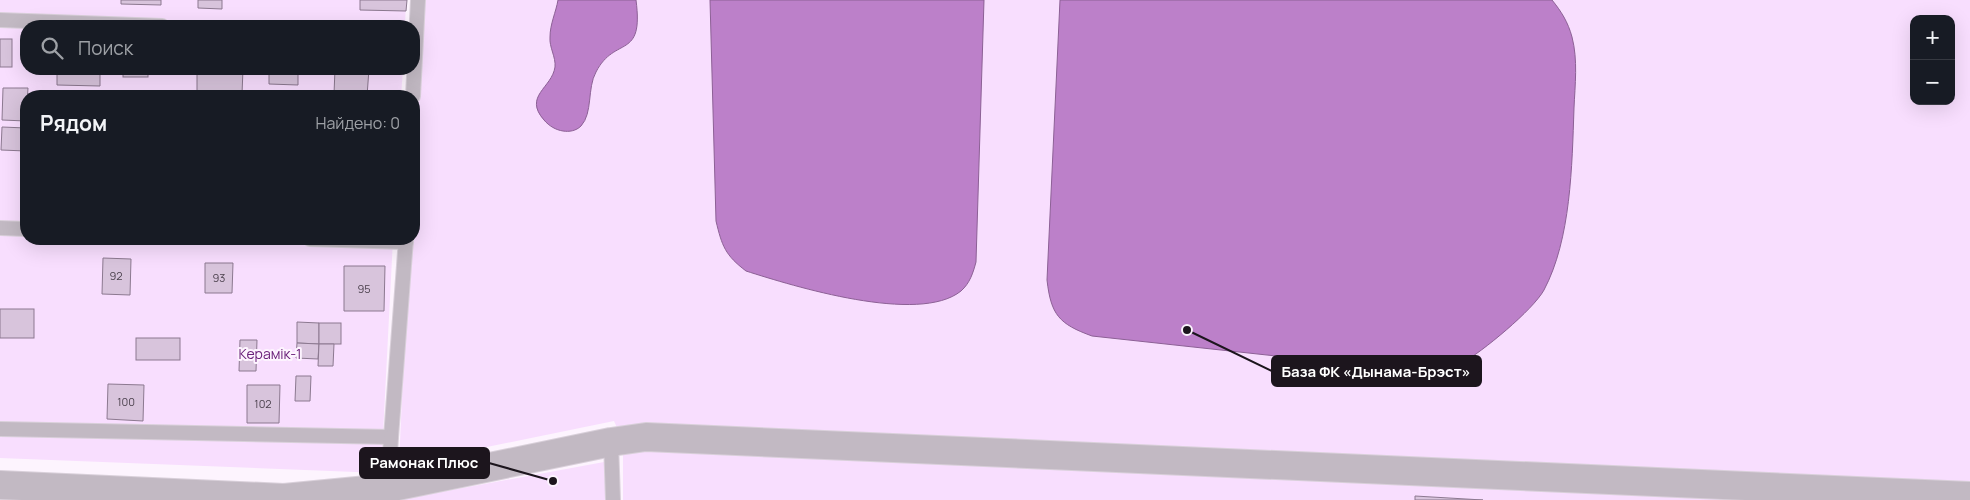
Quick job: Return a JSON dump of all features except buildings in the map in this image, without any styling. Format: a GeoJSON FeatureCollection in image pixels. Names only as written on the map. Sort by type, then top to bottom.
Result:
{"type":"FeatureCollection","features":[{"type":"Feature","properties":{"kind":"street"},"geometry":{"type":"LineString","coordinates":[[0,485],[284,498],[388,488],[612,442],[646,437],[1970,496]]}},
{"type":"Feature","properties":{"kind":"lane"},"geometry":{"type":"LineString","coordinates":[[416,20],[418,0]]}},
{"type":"Feature","properties":{"kind":"lane"},"geometry":{"type":"LineString","coordinates":[[0,20],[20,21]]}},
{"type":"Feature","properties":{"kind":"lane"},"geometry":{"type":"LineString","coordinates":[[413,90],[414,75]]}},
{"type":"Feature","properties":{"kind":"lane"},"geometry":{"type":"LineString","coordinates":[[0,228],[20,229]]}},
{"type":"Feature","properties":{"kind":"lane"},"geometry":{"type":"LineString","coordinates":[[388,488],[406,245]]}},
{"type":"Feature","properties":{"kind":"lane"},"geometry":{"type":"LineString","coordinates":[[0,429],[391,437]]}},
{"type":"Feature","properties":{"kind":"lane"},"geometry":{"type":"LineString","coordinates":[[612,442],[613,500]]}},
{"type":"Feature","properties":{"kind":"green space","name":"Керамік-1"},"geometry":{"type":"Polygon","coordinates":[[[0,0],[406,0],[405,20],[20,20],[20,75],[403,75],[401,90],[20,90],[20,245],[393,245],[381,473],[0,458],[0,0]]]}},
{"type":"Feature","properties":{"kind":"green space"},"geometry":{"type":"Polygon","coordinates":[[[419,0],[1970,0],[1970,500],[623,500],[623,441],[614,421],[399,465],[409,245],[420,245],[420,90],[416,90],[416,75],[420,75],[419,0]]]}},
{"type":"Feature","properties":{"kind":"green space"},"geometry":{"type":"Polygon","coordinates":[[[604,462],[606,500],[398,500],[604,462]]]}},
{"type":"Feature","properties":{"kind":"shaded area"},"geometry":{"type":"Polygon","coordinates":[[[558,0],[636,0],[636,32],[632,40],[611,54],[596,72],[593,78],[585,121],[579,128],[570,131],[558,130],[548,124],[538,112],[536,105],[540,92],[549,81],[555,67],[550,37],[558,0]]]}},
{"type":"Feature","properties":{"kind":"shaded area"},"geometry":{"type":"Polygon","coordinates":[[[710,0],[984,0],[976,262],[969,281],[961,291],[942,301],[916,304],[887,304],[824,293],[794,285],[746,271],[733,260],[725,249],[716,221],[710,0]]]}},
{"type":"Feature","properties":{"kind":"shaded area"},"geometry":{"type":"Polygon","coordinates":[[[1060,0],[1552,0],[1568,26],[1572,37],[1576,64],[1571,178],[1565,225],[1553,270],[1544,290],[1518,319],[1482,350],[1456,366],[1433,371],[1414,371],[1092,336],[1072,327],[1064,322],[1054,310],[1047,280],[1060,0]]]}},
{"type":"Feature","properties":{"kind":"place","name":"База ФК «Дынама-Брэст»"},"geometry":{"type":"Point","coordinates":[1187,330]}},
{"type":"Feature","properties":{"kind":"place","name":"Рамонак Плюс"},"geometry":{"type":"Point","coordinates":[553,481]}}]}
